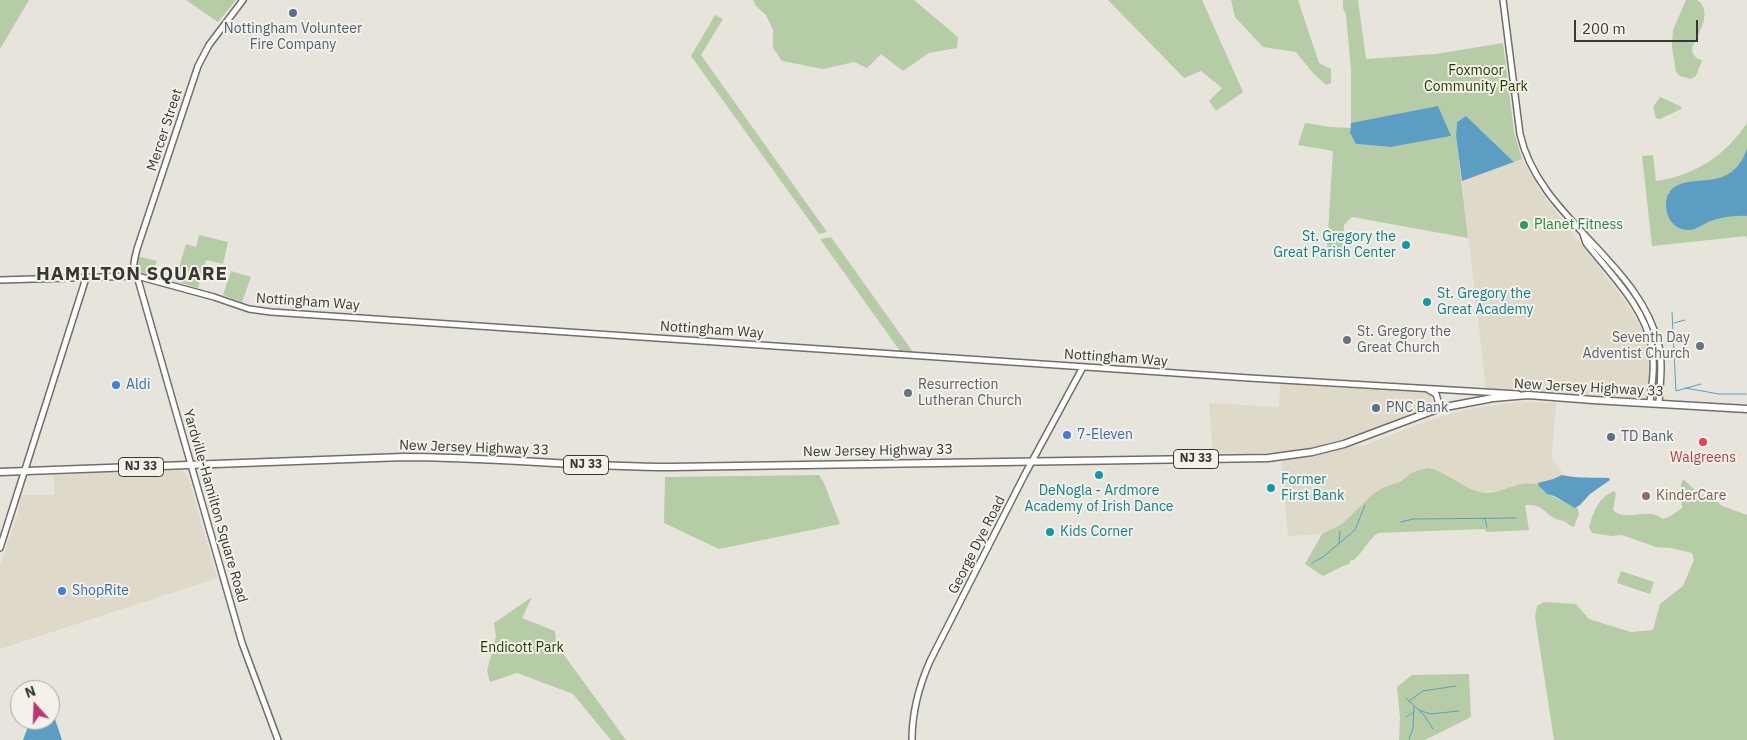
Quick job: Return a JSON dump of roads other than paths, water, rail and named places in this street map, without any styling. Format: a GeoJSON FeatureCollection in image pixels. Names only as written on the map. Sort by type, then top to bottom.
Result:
{"type":"FeatureCollection","features":[{"type":"Feature","properties":{"kind":"main road","name":"New Jersey Highway 33"},"geometry":{"type":"LineString","coordinates":[[0,472],[403,457],[453,457],[597,466],[650,467],[1268,458],[1326,449],[1363,438],[1440,408],[1478,400],[1528,395],[1747,409]]}},
{"type":"Feature","properties":{"kind":"street","name":"Mercer Street"},"geometry":{"type":"LineString","coordinates":[[137,276],[134,272],[135,256],[198,66],[209,45],[243,0]]}},
{"type":"Feature","properties":{"kind":"street"},"geometry":{"type":"LineString","coordinates":[[1503,0],[1520,134],[1526,155],[1540,182],[1622,278],[1647,313],[1659,345],[1661,362],[1659,403]]}},
{"type":"Feature","properties":{"kind":"street"},"geometry":{"type":"LineString","coordinates":[[1583,234],[1586,243],[1639,312],[1648,332],[1653,366],[1650,402]]}},
{"type":"Feature","properties":{"kind":"street","name":"Nottingham Way"},"geometry":{"type":"LineString","coordinates":[[0,280],[137,276],[214,297],[249,309],[271,312],[1528,395]]}},
{"type":"Feature","properties":{"kind":"street","name":"Yardville-Hamilton Square Road"},"geometry":{"type":"LineString","coordinates":[[137,276],[242,643],[278,740]]}},
{"type":"Feature","properties":{"kind":"street"},"geometry":{"type":"LineString","coordinates":[[0,548],[86,278]]}},
{"type":"Feature","properties":{"kind":"street","name":"George Dye Road"},"geometry":{"type":"LineString","coordinates":[[912,740],[915,708],[927,667],[1083,367]]}},
{"type":"Feature","properties":{"kind":"street"},"geometry":{"type":"LineString","coordinates":[[1427,389],[1436,394],[1440,408]]}},
{"type":"Feature","properties":{"kind":"water"},"geometry":{"type":"Polygon","coordinates":[[[1438,106],[1451,136],[1391,147],[1356,144],[1350,133],[1351,123],[1438,106]]]}},
{"type":"Feature","properties":{"kind":"water"},"geometry":{"type":"Polygon","coordinates":[[[1466,116],[1514,162],[1462,181],[1456,136],[1457,122],[1466,116]]]}},
{"type":"Feature","properties":{"kind":"water"},"geometry":{"type":"Polygon","coordinates":[[[1747,149],[1747,216],[1732,216],[1718,219],[1690,230],[1677,227],[1667,213],[1666,200],[1670,191],[1679,185],[1689,182],[1721,178],[1730,173],[1739,164],[1747,149]]]}},
{"type":"Feature","properties":{"kind":"water"},"geometry":{"type":"Polygon","coordinates":[[[1562,475],[1609,478],[1610,480],[1590,494],[1575,508],[1547,494],[1538,485],[1538,483],[1562,475]]]}},
{"type":"Feature","properties":{"kind":"water"},"geometry":{"type":"Polygon","coordinates":[[[27,730],[59,730],[62,740],[23,740],[27,730]]]}},
{"type":"Feature","properties":{"kind":"waterway"},"geometry":{"type":"LineString","coordinates":[[1672,312],[1676,391],[1701,384]]}},
{"type":"Feature","properties":{"kind":"waterway"},"geometry":{"type":"LineString","coordinates":[[1674,323],[1685,320]]}},
{"type":"Feature","properties":{"kind":"waterway"},"geometry":{"type":"LineString","coordinates":[[1685,388],[1719,394],[1746,394]]}},
{"type":"Feature","properties":{"kind":"waterway"},"geometry":{"type":"LineString","coordinates":[[1312,563],[1323,557],[1355,530],[1365,505]]}},
{"type":"Feature","properties":{"kind":"waterway"},"geometry":{"type":"LineString","coordinates":[[1401,522],[1413,519],[1516,518]]}},
{"type":"Feature","properties":{"kind":"waterway"},"geometry":{"type":"LineString","coordinates":[[1485,519],[1487,527]]}},
{"type":"Feature","properties":{"kind":"waterway"},"geometry":{"type":"LineString","coordinates":[[1339,543],[1340,531]]}},
{"type":"Feature","properties":{"kind":"waterway"},"geometry":{"type":"LineString","coordinates":[[1409,701],[1423,691],[1456,686]]}},
{"type":"Feature","properties":{"kind":"waterway"},"geometry":{"type":"LineString","coordinates":[[1406,698],[1424,715],[1433,729]]}},
{"type":"Feature","properties":{"kind":"waterway"},"geometry":{"type":"LineString","coordinates":[[1409,739],[1413,729],[1414,706]]}},
{"type":"Feature","properties":{"kind":"waterway"},"geometry":{"type":"LineString","coordinates":[[1419,710],[1430,714],[1459,711]]}},
{"type":"Feature","properties":{"kind":"waterway"},"geometry":{"type":"LineString","coordinates":[[1406,717],[1414,712]]}},
{"type":"Feature","properties":{"kind":"place","name":"Nottingham Volunteer Fire Company"},"geometry":{"type":"Point","coordinates":[293,13]}},
{"type":"Feature","properties":{"kind":"place","name":"Planet Fitness"},"geometry":{"type":"Point","coordinates":[1524,225]}},
{"type":"Feature","properties":{"kind":"place","name":"St. Gregory the Great Parish Center"},"geometry":{"type":"Point","coordinates":[1406,245]}},
{"type":"Feature","properties":{"kind":"place","name":"St. Gregory the Great Academy"},"geometry":{"type":"Point","coordinates":[1427,302]}},
{"type":"Feature","properties":{"kind":"place","name":"St. Gregory the Great Church"},"geometry":{"type":"Point","coordinates":[1347,340]}},
{"type":"Feature","properties":{"kind":"place","name":"Seventh Day Adventist Church"},"geometry":{"type":"Point","coordinates":[1700,346]}},
{"type":"Feature","properties":{"kind":"place","name":"Aldi"},"geometry":{"type":"Point","coordinates":[116,385]}},
{"type":"Feature","properties":{"kind":"place","name":"Resurrection Lutheran Church"},"geometry":{"type":"Point","coordinates":[908,393]}},
{"type":"Feature","properties":{"kind":"place","name":"PNC Bank"},"geometry":{"type":"Point","coordinates":[1376,408]}},
{"type":"Feature","properties":{"kind":"place","name":"7-Eleven"},"geometry":{"type":"Point","coordinates":[1067,435]}},
{"type":"Feature","properties":{"kind":"place","name":"TD Bank"},"geometry":{"type":"Point","coordinates":[1611,437]}},
{"type":"Feature","properties":{"kind":"place","name":"Walgreens"},"geometry":{"type":"Point","coordinates":[1703,442]}},
{"type":"Feature","properties":{"kind":"place","name":"DeNogla - Ardmore Academy of Irish Dance"},"geometry":{"type":"Point","coordinates":[1099,475]}},
{"type":"Feature","properties":{"kind":"place","name":"Former First Bank"},"geometry":{"type":"Point","coordinates":[1271,488]}},
{"type":"Feature","properties":{"kind":"place","name":"KinderCare"},"geometry":{"type":"Point","coordinates":[1646,496]}},
{"type":"Feature","properties":{"kind":"place","name":"Kids Corner"},"geometry":{"type":"Point","coordinates":[1050,532]}},
{"type":"Feature","properties":{"kind":"place","name":"ShopRite"},"geometry":{"type":"Point","coordinates":[62,591]}},
{"type":"Feature","properties":{"kind":"district","name":"HAMILTON SQUARE"},"geometry":{"type":"Point","coordinates":[132,275]}},
{"type":"Feature","properties":{"kind":"park label","name":"Foxmoor Community Park"},"geometry":{"type":"Point","coordinates":[1476,79]}},
{"type":"Feature","properties":{"kind":"park label","name":"Endicott Park"},"geometry":{"type":"Point","coordinates":[522,648]}}]}
